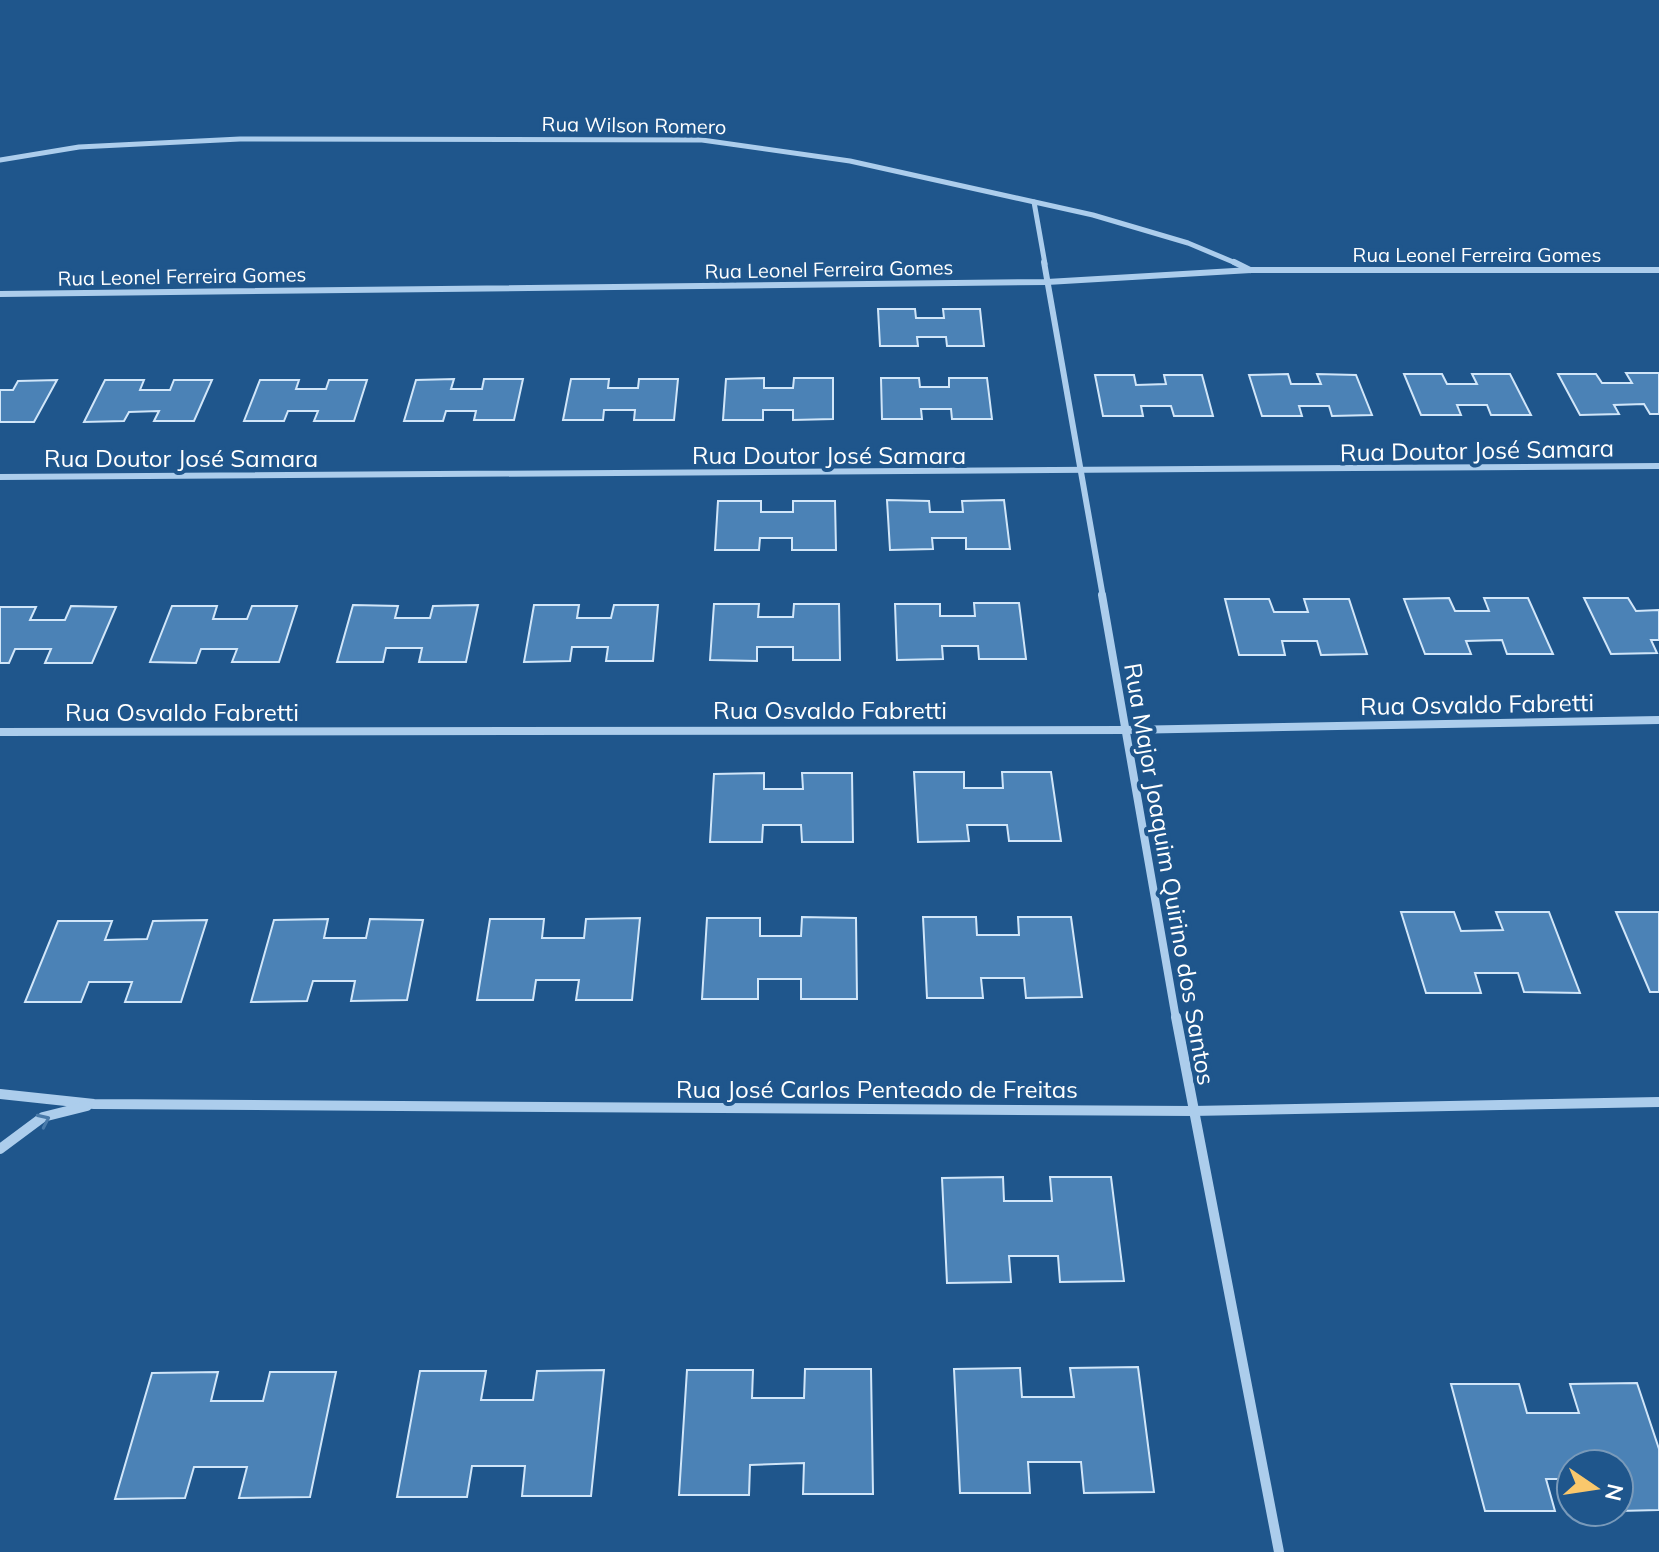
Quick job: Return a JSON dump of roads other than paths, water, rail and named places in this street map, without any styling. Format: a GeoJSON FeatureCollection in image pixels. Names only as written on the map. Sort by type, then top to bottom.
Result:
{"type":"FeatureCollection","features":[{"type":"Feature","properties":{"kind":"street","name":"Rua Wilson Romero"},"geometry":{"type":"LineString","coordinates":[[0,160],[79,147],[240,139],[702,140],[826,155],[1095,213],[1208,248],[1251,270]]}},
{"type":"Feature","properties":{"kind":"street","name":"Rua Major Joaquim Quirino dos Santos"},"geometry":{"type":"LineString","coordinates":[[1034,202],[1192,1111],[1279,1552]]}},
{"type":"Feature","properties":{"kind":"street","name":"Rua Leonel Ferreira Gomes"},"geometry":{"type":"LineString","coordinates":[[0,294],[1047,282],[1251,270],[1659,270]]}},
{"type":"Feature","properties":{"kind":"street","name":"Rua Doutor José Samara"},"geometry":{"type":"LineString","coordinates":[[0,477],[1659,466]]}},
{"type":"Feature","properties":{"kind":"street","name":"Rua Osvaldo Fabretti"},"geometry":{"type":"LineString","coordinates":[[0,732],[1124,730],[1659,720]]}},
{"type":"Feature","properties":{"kind":"street","name":"Rua José Carlos Penteado de Freitas"},"geometry":{"type":"LineString","coordinates":[[0,1094],[94,1104],[1192,1111],[1659,1102]]}},
{"type":"Feature","properties":{"kind":"street","name":"Rua José Carlos Penteado de Freitas"},"geometry":{"type":"LineString","coordinates":[[0,1149],[43,1117],[94,1104]]}}]}
